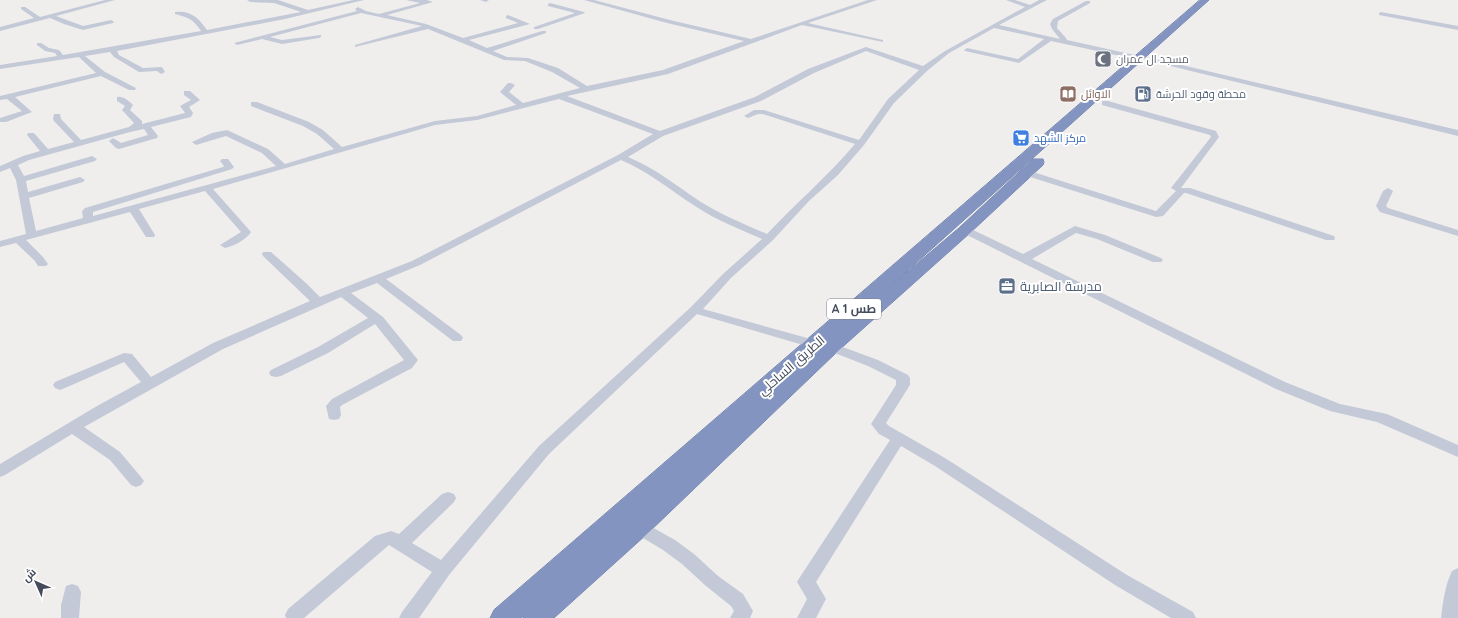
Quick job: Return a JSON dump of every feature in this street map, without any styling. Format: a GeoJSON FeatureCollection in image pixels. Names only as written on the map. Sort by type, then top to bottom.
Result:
{"type":"FeatureCollection","features":[{"type":"Feature","properties":{"kind":"highway","name":"الطريق الساحلي"},"geometry":{"type":"LineString","coordinates":[[503,618],[814,344],[1037,156],[1104,103],[1145,59],[1205,0]]}},
{"type":"Feature","properties":{"kind":"highway","name":"الطريق الساحلي"},"geometry":{"type":"LineString","coordinates":[[536,618],[639,527],[832,347],[1027,173],[1037,156],[1145,59],[1218,0]]}},
{"type":"Feature","properties":{"kind":"street"},"geometry":{"type":"LineString","coordinates":[[0,29],[112,0]]}},
{"type":"Feature","properties":{"kind":"street"},"geometry":{"type":"LineString","coordinates":[[250,0],[275,1],[308,12]]}},
{"type":"Feature","properties":{"kind":"street"},"geometry":{"type":"LineString","coordinates":[[0,67],[112,50],[308,12],[360,0]]}},
{"type":"Feature","properties":{"kind":"street"},"geometry":{"type":"LineString","coordinates":[[378,16],[430,2],[409,0]]}},
{"type":"Feature","properties":{"kind":"street"},"geometry":{"type":"LineString","coordinates":[[587,0],[752,42]]}},
{"type":"Feature","properties":{"kind":"street"},"geometry":{"type":"LineString","coordinates":[[0,244],[283,167],[435,122],[474,118],[586,89],[665,72],[874,0]]}},
{"type":"Feature","properties":{"kind":"street"},"geometry":{"type":"LineString","coordinates":[[1009,0],[1030,7]]}},
{"type":"Feature","properties":{"kind":"street"},"geometry":{"type":"LineString","coordinates":[[408,618],[443,570],[544,450],[695,310],[727,276],[835,173],[861,142],[891,101],[924,69],[947,52],[1044,0]]}},
{"type":"Feature","properties":{"kind":"street"},"geometry":{"type":"LineString","coordinates":[[1062,41],[1064,39],[1054,28],[1053,24],[1062,16],[1088,2]]}},
{"type":"Feature","properties":{"kind":"street"},"geometry":{"type":"LineString","coordinates":[[573,11],[599,3]]}},
{"type":"Feature","properties":{"kind":"street"},"geometry":{"type":"LineString","coordinates":[[66,4],[78,9]]}},
{"type":"Feature","properties":{"kind":"street"},"geometry":{"type":"LineString","coordinates":[[344,4],[363,11],[362,12],[416,22],[429,26],[510,60],[526,59],[555,70],[586,89]]}},
{"type":"Feature","properties":{"kind":"street"},"geometry":{"type":"LineString","coordinates":[[536,28],[582,13],[550,5]]}},
{"type":"Feature","properties":{"kind":"street"},"geometry":{"type":"LineString","coordinates":[[24,8],[39,19]]}},
{"type":"Feature","properties":{"kind":"street"},"geometry":{"type":"LineString","coordinates":[[238,43],[362,12]]}},
{"type":"Feature","properties":{"kind":"street"},"geometry":{"type":"LineString","coordinates":[[177,13],[193,16],[205,32]]}},
{"type":"Feature","properties":{"kind":"street"},"geometry":{"type":"LineString","coordinates":[[1381,14],[1458,28]]}},
{"type":"Feature","properties":{"kind":"street"},"geometry":{"type":"LineString","coordinates":[[51,16],[81,28],[111,22]]}},
{"type":"Feature","properties":{"kind":"street"},"geometry":{"type":"LineString","coordinates":[[486,51],[544,32],[508,17]]}},
{"type":"Feature","properties":{"kind":"street"},"geometry":{"type":"LineString","coordinates":[[464,40],[525,23]]}},
{"type":"Feature","properties":{"kind":"street"},"geometry":{"type":"LineString","coordinates":[[1,468],[73,428],[102,408],[240,336],[318,302],[379,279],[445,250],[621,157],[660,134],[758,99],[811,72],[881,42],[802,24]]}},
{"type":"Feature","properties":{"kind":"street"},"geometry":{"type":"LineString","coordinates":[[357,46],[429,26]]}},
{"type":"Feature","properties":{"kind":"street"},"geometry":{"type":"LineString","coordinates":[[993,26],[1145,59],[1458,133]]}},
{"type":"Feature","properties":{"kind":"street"},"geometry":{"type":"LineString","coordinates":[[264,37],[282,42],[319,36]]}},
{"type":"Feature","properties":{"kind":"street"},"geometry":{"type":"LineString","coordinates":[[967,50],[1019,61],[1049,38]]}},
{"type":"Feature","properties":{"kind":"street"},"geometry":{"type":"LineString","coordinates":[[39,44],[47,50],[57,51],[61,57]]}},
{"type":"Feature","properties":{"kind":"street"},"geometry":{"type":"LineString","coordinates":[[866,49],[924,69]]}},
{"type":"Feature","properties":{"kind":"street"},"geometry":{"type":"LineString","coordinates":[[112,50],[116,53],[115,56],[142,70],[159,69],[161,72]]}},
{"type":"Feature","properties":{"kind":"street"},"geometry":{"type":"LineString","coordinates":[[80,54],[88,63],[102,74],[132,88]]}},
{"type":"Feature","properties":{"kind":"street"},"geometry":{"type":"LineString","coordinates":[[0,92],[96,68]]}},
{"type":"Feature","properties":{"kind":"street"},"geometry":{"type":"LineString","coordinates":[[0,98],[102,74]]}},
{"type":"Feature","properties":{"kind":"street"},"geometry":{"type":"LineString","coordinates":[[511,85],[504,92],[522,106]]}},
{"type":"Feature","properties":{"kind":"street"},"geometry":{"type":"LineString","coordinates":[[0,169],[46,152],[190,114],[184,106],[196,100],[187,94]]}},
{"type":"Feature","properties":{"kind":"street"},"geometry":{"type":"LineString","coordinates":[[3,120],[28,112],[9,96]]}},
{"type":"Feature","properties":{"kind":"street"},"geometry":{"type":"LineString","coordinates":[[559,96],[660,134]]}},
{"type":"Feature","properties":{"kind":"street"},"geometry":{"type":"LineString","coordinates":[[120,99],[129,104],[126,110],[139,123],[127,131]]}},
{"type":"Feature","properties":{"kind":"street"},"geometry":{"type":"LineString","coordinates":[[1104,103],[1213,133],[1215,137],[1176,188]]}},
{"type":"Feature","properties":{"kind":"street"},"geometry":{"type":"LineString","coordinates":[[254,104],[306,124],[320,132],[340,150]]}},
{"type":"Feature","properties":{"kind":"street"},"geometry":{"type":"LineString","coordinates":[[748,116],[762,112],[861,142]]}},
{"type":"Feature","properties":{"kind":"street"},"geometry":{"type":"LineString","coordinates":[[57,116],[57,119],[79,143]]}},
{"type":"Feature","properties":{"kind":"street"},"geometry":{"type":"LineString","coordinates":[[113,141],[119,146],[154,136],[145,126]]}},
{"type":"Feature","properties":{"kind":"street"},"geometry":{"type":"LineString","coordinates":[[196,142],[215,135],[227,133],[265,151],[283,167]]}},
{"type":"Feature","properties":{"kind":"street"},"geometry":{"type":"LineString","coordinates":[[31,135],[46,152]]}},
{"type":"Feature","properties":{"kind":"street"},"geometry":{"type":"LineString","coordinates":[[621,157],[660,176],[698,204],[722,219],[768,238]]}},
{"type":"Feature","properties":{"kind":"street"},"geometry":{"type":"LineString","coordinates":[[22,180],[92,159]]}},
{"type":"Feature","properties":{"kind":"street"},"geometry":{"type":"LineString","coordinates":[[89,220],[87,211],[89,210],[226,169],[229,167],[225,161]]}},
{"type":"Feature","properties":{"kind":"street"},"geometry":{"type":"LineString","coordinates":[[13,164],[22,180],[32,236]]}},
{"type":"Feature","properties":{"kind":"street"},"geometry":{"type":"LineString","coordinates":[[1027,173],[1156,214],[1159,214],[1181,191],[1187,190],[1330,238]]}},
{"type":"Feature","properties":{"kind":"street"},"geometry":{"type":"LineString","coordinates":[[24,196],[80,180]]}},
{"type":"Feature","properties":{"kind":"street"},"geometry":{"type":"LineString","coordinates":[[207,188],[246,232],[244,235],[225,245]]}},
{"type":"Feature","properties":{"kind":"street"},"geometry":{"type":"LineString","coordinates":[[1388,191],[1381,206],[1384,210],[1458,233]]}},
{"type":"Feature","properties":{"kind":"street"},"geometry":{"type":"LineString","coordinates":[[133,208],[150,235]]}},
{"type":"Feature","properties":{"kind":"street"},"geometry":{"type":"LineString","coordinates":[[1025,258],[1075,229],[1101,237],[1157,260]]}},
{"type":"Feature","properties":{"kind":"street"},"geometry":{"type":"LineString","coordinates":[[964,230],[1025,258],[1224,359],[1298,393],[1342,410],[1383,418],[1458,451]]}},
{"type":"Feature","properties":{"kind":"street"},"geometry":{"type":"LineString","coordinates":[[18,239],[39,259],[42,264]]}},
{"type":"Feature","properties":{"kind":"street"},"geometry":{"type":"LineString","coordinates":[[267,254],[303,286],[318,302]]}},
{"type":"Feature","properties":{"kind":"street"},"geometry":{"type":"LineString","coordinates":[[379,279],[457,338]]}},
{"type":"Feature","properties":{"kind":"street"},"geometry":{"type":"LineString","coordinates":[[334,415],[333,406],[337,402],[407,365],[412,360],[376,318],[343,293]]}},
{"type":"Feature","properties":{"kind":"street"},"geometry":{"type":"LineString","coordinates":[[695,310],[814,344]]}},
{"type":"Feature","properties":{"kind":"street"},"geometry":{"type":"LineString","coordinates":[[276,373],[323,350],[376,318]]}},
{"type":"Feature","properties":{"kind":"street"},"geometry":{"type":"LineString","coordinates":[[832,347],[873,363],[900,375],[903,378],[903,384],[878,424],[884,430],[940,462],[1121,580],[1187,618]]}},
{"type":"Feature","properties":{"kind":"street"},"geometry":{"type":"LineString","coordinates":[[60,385],[124,357],[127,357],[149,383]]}},
{"type":"Feature","properties":{"kind":"street"},"geometry":{"type":"LineString","coordinates":[[73,428],[115,456],[136,482]]}},
{"type":"Feature","properties":{"kind":"street"},"geometry":{"type":"LineString","coordinates":[[806,618],[817,600],[806,582],[898,439]]}},
{"type":"Feature","properties":{"kind":"street"},"geometry":{"type":"LineString","coordinates":[[400,544],[448,498]]}},
{"type":"Feature","properties":{"kind":"street"},"geometry":{"type":"LineString","coordinates":[[639,527],[678,552],[737,600],[744,611],[739,618]]}},
{"type":"Feature","properties":{"kind":"street"},"geometry":{"type":"LineString","coordinates":[[294,615],[381,541],[391,538],[443,570]]}},
{"type":"Feature","properties":{"kind":"street"},"geometry":{"type":"LineString","coordinates":[[1450,618],[1452,600],[1458,576]]}},
{"type":"Feature","properties":{"kind":"street"},"geometry":{"type":"LineString","coordinates":[[70,618],[72,592]]}},
{"type":"Feature","properties":{"kind":"place","name":"مسجد ال عمران"},"geometry":{"type":"Point","coordinates":[1103,59]}},
{"type":"Feature","properties":{"kind":"place","name":"الاوائل"},"geometry":{"type":"Point","coordinates":[1068,94]}},
{"type":"Feature","properties":{"kind":"place","name":"محطة وقود الحرشة"},"geometry":{"type":"Point","coordinates":[1143,94]}},
{"type":"Feature","properties":{"kind":"place","name":"مركز الشهد"},"geometry":{"type":"Point","coordinates":[1021,138]}},
{"type":"Feature","properties":{"kind":"place","name":"مدرسة الصابرية"},"geometry":{"type":"Point","coordinates":[1007,286]}}]}
